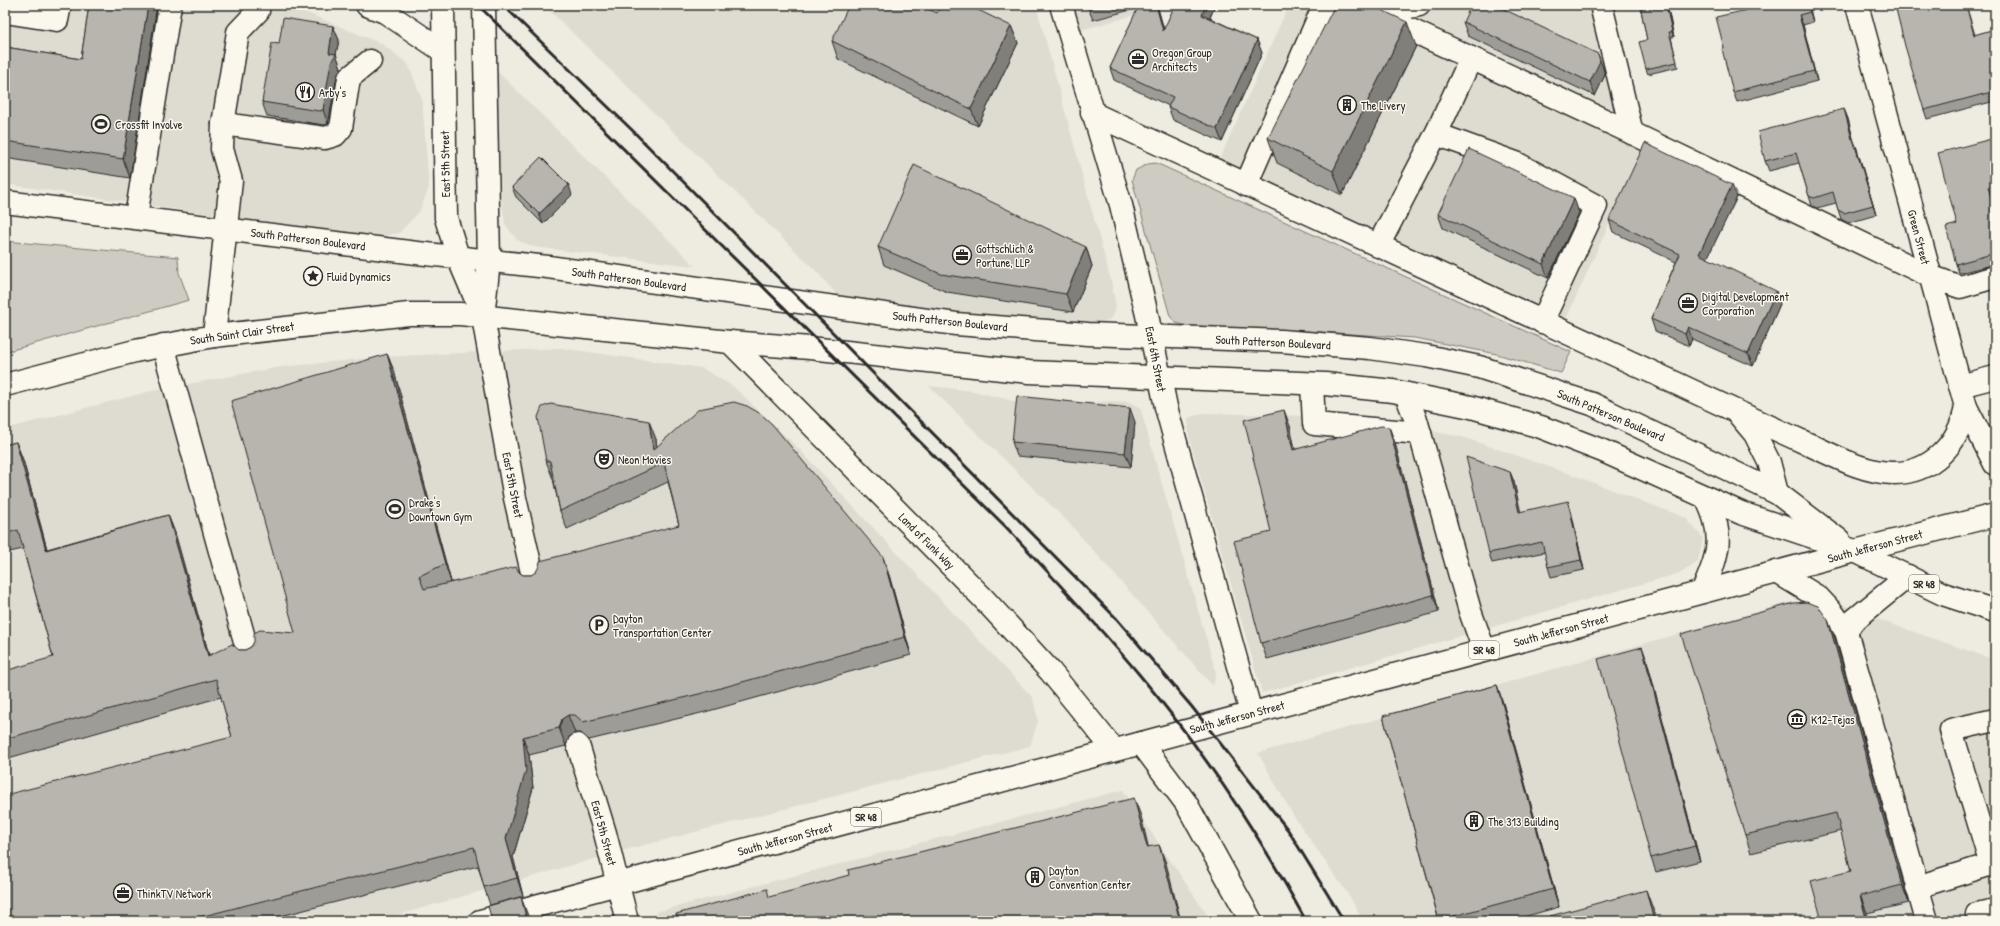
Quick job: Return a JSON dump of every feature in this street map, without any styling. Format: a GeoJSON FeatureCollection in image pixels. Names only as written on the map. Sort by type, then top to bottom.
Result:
{"type":"FeatureCollection","features":[{"type":"Feature","properties":{"kind":"main road"},"geometry":{"type":"LineString","coordinates":[[5,12],[57,20],[60,5]]}},
{"type":"Feature","properties":{"kind":"main road"},"geometry":{"type":"LineString","coordinates":[[136,217],[170,5]]}},
{"type":"Feature","properties":{"kind":"main road"},"geometry":{"type":"LineString","coordinates":[[214,336],[231,181],[222,149],[223,124],[238,32],[258,11],[259,5]]}},
{"type":"Feature","properties":{"kind":"main road"},"geometry":{"type":"LineString","coordinates":[[367,5],[386,12],[444,51]]}},
{"type":"Feature","properties":{"kind":"main road","name":"East 5th Street"},"geometry":{"type":"LineString","coordinates":[[443,5],[446,218],[458,257],[483,317],[515,498],[534,582]]}},
{"type":"Feature","properties":{"kind":"main road","name":"East 5th Street"},"geometry":{"type":"LineString","coordinates":[[483,317],[489,261],[484,5]]}},
{"type":"Feature","properties":{"kind":"main road","name":"East 6th Street"},"geometry":{"type":"LineString","coordinates":[[1060,5],[1120,205],[1151,335],[1159,378],[1252,713]]}},
{"type":"Feature","properties":{"kind":"main road"},"geometry":{"type":"LineString","coordinates":[[1246,185],[1324,5]]}},
{"type":"Feature","properties":{"kind":"main road"},"geometry":{"type":"LineString","coordinates":[[1357,5],[1632,133],[1930,276],[1960,287],[1995,277]]}},
{"type":"Feature","properties":{"kind":"main road"},"geometry":{"type":"LineString","coordinates":[[1378,14],[1419,5]]}},
{"type":"Feature","properties":{"kind":"main road"},"geometry":{"type":"LineString","coordinates":[[1601,5],[1632,133]]}},
{"type":"Feature","properties":{"kind":"main road","name":"Green Street"},"geometry":{"type":"LineString","coordinates":[[1857,5],[1966,407],[1995,464]]}},
{"type":"Feature","properties":{"kind":"main road"},"geometry":{"type":"LineString","coordinates":[[1378,246],[1398,211],[1471,58]]}},
{"type":"Feature","properties":{"kind":"main road"},"geometry":{"type":"LineString","coordinates":[[223,124],[311,136],[331,137],[338,133],[341,128],[349,78],[370,61]]}},
{"type":"Feature","properties":{"kind":"main road"},"geometry":{"type":"LineString","coordinates":[[1092,113],[1737,412],[1869,471],[1894,474],[1921,468],[1940,457],[1956,438],[1964,418],[1966,407]]}},
{"type":"Feature","properties":{"kind":"main road"},"geometry":{"type":"LineString","coordinates":[[1436,134],[1516,163],[1596,206],[1542,322]]}},
{"type":"Feature","properties":{"kind":"main road","name":"South Patterson Boulevard"},"geometry":{"type":"LineString","coordinates":[[5,202],[556,268],[956,324],[1088,334],[1151,335],[1281,341],[1370,348],[1426,356],[1479,367],[1592,404],[1777,493],[1855,551]]}},
{"type":"Feature","properties":{"kind":"main road","name":"South Saint Clair Street"},"geometry":{"type":"LineString","coordinates":[[5,385],[163,345],[214,336],[409,314],[460,314],[483,317]]}},
{"type":"Feature","properties":{"kind":"main road","name":"South Patterson Boulevard"},"geometry":{"type":"LineString","coordinates":[[483,317],[730,342],[810,348],[1029,372],[1312,384],[1406,394],[1470,407],[1541,428],[1603,451],[1741,514],[1855,551],[1943,594],[1995,611]]}},
{"type":"Feature","properties":{"kind":"main road","name":"Land of Funk Way"},"geometry":{"type":"LineString","coordinates":[[730,342],[982,597],[1050,671],[1114,750]]}},
{"type":"Feature","properties":{"kind":"main road"},"geometry":{"type":"LineString","coordinates":[[163,345],[249,656]]}},
{"type":"Feature","properties":{"kind":"main road"},"geometry":{"type":"LineString","coordinates":[[1960,386],[1995,377]]}},
{"type":"Feature","properties":{"kind":"main road"},"geometry":{"type":"LineString","coordinates":[[1312,384],[1314,424],[1420,433]]}},
{"type":"Feature","properties":{"kind":"main road"},"geometry":{"type":"LineString","coordinates":[[1406,394],[1420,433],[1470,611],[1484,650]]}},
{"type":"Feature","properties":{"kind":"main road"},"geometry":{"type":"LineString","coordinates":[[1737,412],[1755,434],[1769,462],[1777,493]]}},
{"type":"Feature","properties":{"kind":"main road"},"geometry":{"type":"LineString","coordinates":[[1702,592],[1717,555],[1718,537],[1714,516],[1706,498]]}},
{"type":"Feature","properties":{"kind":"main road","name":"South Jefferson Street"},"geometry":{"type":"LineString","coordinates":[[480,921],[1484,650],[1995,515]]}},
{"type":"Feature","properties":{"kind":"main road"},"geometry":{"type":"LineString","coordinates":[[1777,572],[1818,597],[1832,612],[1846,631],[1927,921]]}},
{"type":"Feature","properties":{"kind":"main road"},"geometry":{"type":"LineString","coordinates":[[1846,631],[1853,621],[1908,576]]}},
{"type":"Feature","properties":{"kind":"main road"},"geometry":{"type":"LineString","coordinates":[[1917,887],[1993,864],[1950,730],[1995,720]]}},
{"type":"Feature","properties":{"kind":"main road"},"geometry":{"type":"LineString","coordinates":[[1141,743],[1186,803],[1251,921]]}},
{"type":"Feature","properties":{"kind":"main road","name":"East 5th Street"},"geometry":{"type":"LineString","coordinates":[[578,745],[605,833],[627,921]]}},
{"type":"Feature","properties":{"kind":"main road"},"geometry":{"type":"LineString","coordinates":[[1978,921],[1977,914],[1995,910]]}},
{"type":"Feature","properties":{"kind":"shaded area"},"geometry":{"type":"Polygon","coordinates":[[[5,5],[268,5],[300,10],[382,44],[408,64],[422,99],[429,188],[419,212],[399,233],[370,238],[5,184],[5,5]]]}},
{"type":"Feature","properties":{"kind":"shaded area"},"geometry":{"type":"Polygon","coordinates":[[[544,5],[1036,5],[1111,281],[1116,306],[1114,313],[1110,319],[1097,326],[1059,325],[840,298],[817,272],[544,5]]]}},
{"type":"Feature","properties":{"kind":"shaded area"},"geometry":{"type":"Polygon","coordinates":[[[1070,5],[1170,5],[1077,31],[1070,5]]]}},
{"type":"Feature","properties":{"kind":"shaded area"},"geometry":{"type":"Polygon","coordinates":[[[1289,5],[1606,5],[1636,128],[1649,135],[1563,326],[1217,165],[1289,5]]]}},
{"type":"Feature","properties":{"kind":"shaded area"},"geometry":{"type":"Polygon","coordinates":[[[496,70],[695,266],[534,247],[517,240],[505,224],[501,195],[496,70]]]}},
{"type":"Feature","properties":{"kind":"shaded area"},"geometry":{"type":"Polygon","coordinates":[[[1156,163],[1571,352],[1561,373],[1497,354],[1415,338],[1188,326],[1176,323],[1170,316],[1132,180],[1136,170],[1148,164],[1156,163]]]}},
{"type":"Feature","properties":{"kind":"shaded area"},"geometry":{"type":"Polygon","coordinates":[[[5,241],[178,257],[179,273],[189,300],[5,352],[5,241]]]}},
{"type":"Feature","properties":{"kind":"shaded area"},"geometry":{"type":"Polygon","coordinates":[[[560,348],[702,368],[734,387],[799,449],[1033,698],[1038,721],[1030,746],[625,850],[377,921],[5,921],[5,429],[151,391],[280,367],[382,357],[560,348]]]}},
{"type":"Feature","properties":{"kind":"shaded area"},"geometry":{"type":"Polygon","coordinates":[[[929,386],[973,391],[1037,407],[1110,401],[1129,402],[1140,407],[1216,673],[1213,686],[1070,524],[929,386]]]}},
{"type":"Feature","properties":{"kind":"shaded area"},"geometry":{"type":"Polygon","coordinates":[[[1203,413],[1308,416],[1400,425],[1462,437],[1573,475],[1686,518],[1703,538],[1698,561],[1680,573],[1262,693],[1189,437],[1188,418],[1203,413]]]}},
{"type":"Feature","properties":{"kind":"shaded area"},"geometry":{"type":"Polygon","coordinates":[[[1791,602],[1837,602],[1888,623],[1995,660],[1995,921],[1363,921],[1350,897],[1293,815],[1258,753],[1791,602]]]}},
{"type":"Feature","properties":{"kind":"shaded area","name":"Dayton Convention Center"},"geometry":{"type":"Polygon","coordinates":[[[1123,790],[1211,921],[658,921],[656,912],[1123,790]]]}},
{"type":"Feature","properties":{"kind":"building"},"geometry":{"type":"Polygon","coordinates":[[[89,5],[148,5],[123,159],[5,141],[5,47],[81,59],[89,5]]]}},
{"type":"Feature","properties":{"kind":"building"},"geometry":{"type":"Polygon","coordinates":[[[849,5],[920,5],[937,13],[941,5],[968,5],[1011,26],[971,109],[832,41],[849,5]]]}},
{"type":"Feature","properties":{"kind":"building"},"geometry":{"type":"Polygon","coordinates":[[[1087,5],[1098,5],[1088,8],[1087,5]]]}},
{"type":"Feature","properties":{"kind":"building"},"geometry":{"type":"Polygon","coordinates":[[[1139,5],[1156,5],[1163,31],[1175,5],[1206,5],[1202,15],[1257,40],[1217,129],[1168,107],[1173,97],[1110,68],[1139,5]]]}},
{"type":"Feature","properties":{"kind":"building","name":"The Livery"},"geometry":{"type":"Polygon","coordinates":[[[1335,5],[1371,5],[1407,22],[1333,171],[1268,138],[1335,5]]]}},
{"type":"Feature","properties":{"kind":"building"},"geometry":{"type":"Polygon","coordinates":[[[1471,5],[1495,5],[1598,54],[1600,61],[1590,82],[1463,22],[1471,5]]]}},
{"type":"Feature","properties":{"kind":"building"},"geometry":{"type":"Polygon","coordinates":[[[1640,5],[1666,5],[1672,32],[1669,32],[1677,62],[1646,69],[1639,42],[1647,40],[1640,5]]]}},
{"type":"Feature","properties":{"kind":"building"},"geometry":{"type":"Polygon","coordinates":[[[1746,5],[1808,5],[1810,12],[1799,15],[1814,71],[1733,92],[1722,49],[1724,48],[1716,17],[1747,10],[1746,5]]]}},
{"type":"Feature","properties":{"kind":"building"},"geometry":{"type":"Polygon","coordinates":[[[1895,5],[1966,5],[1974,35],[1995,29],[1995,91],[1924,110],[1905,46],[1895,5]]]}},
{"type":"Feature","properties":{"kind":"building","name":"Arby's"},"geometry":{"type":"Polygon","coordinates":[[[283,18],[333,26],[329,53],[336,54],[331,62],[323,110],[319,111],[262,102],[272,43],[279,44],[283,18]]]}},
{"type":"Feature","properties":{"kind":"building"},"geometry":{"type":"Polygon","coordinates":[[[1844,109],[1873,205],[1844,213],[1838,210],[1833,192],[1814,198],[1809,196],[1796,153],[1765,161],[1758,132],[1844,109]]]}},
{"type":"Feature","properties":{"kind":"building"},"geometry":{"type":"Polygon","coordinates":[[[1995,138],[1995,185],[1988,187],[1995,211],[1995,256],[1988,255],[1956,264],[1946,227],[1957,224],[1938,153],[1995,138]]]}},
{"type":"Feature","properties":{"kind":"building"},"geometry":{"type":"Polygon","coordinates":[[[1645,143],[1732,185],[1699,254],[1776,291],[1748,354],[1688,327],[1685,334],[1651,319],[1680,254],[1609,220],[1645,143]]]}},
{"type":"Feature","properties":{"kind":"building"},"geometry":{"type":"Polygon","coordinates":[[[1469,149],[1574,198],[1543,264],[1438,214],[1469,149]]]}},
{"type":"Feature","properties":{"kind":"building"},"geometry":{"type":"Polygon","coordinates":[[[541,157],[569,185],[539,214],[512,187],[541,157]]]}},
{"type":"Feature","properties":{"kind":"building"},"geometry":{"type":"Polygon","coordinates":[[[914,165],[1086,247],[1066,294],[941,274],[878,247],[914,165]]]}},
{"type":"Feature","properties":{"kind":"building","name":"Dayton Transportation Center"},"geometry":{"type":"Polygon","coordinates":[[[387,354],[445,564],[419,576],[424,589],[516,567],[523,575],[531,575],[536,572],[540,561],[679,525],[664,463],[560,511],[550,461],[546,461],[538,417],[542,407],[551,404],[649,421],[653,450],[699,409],[734,402],[747,406],[761,414],[772,424],[883,557],[905,637],[699,694],[583,722],[575,715],[568,715],[562,719],[559,728],[523,737],[526,770],[506,839],[517,878],[484,887],[474,847],[184,921],[7,921],[5,915],[5,795],[232,737],[216,679],[5,739],[5,690],[10,689],[5,671],[53,657],[18,530],[5,534],[5,445],[16,442],[46,550],[168,515],[208,656],[232,644],[239,650],[245,650],[251,647],[254,642],[254,633],[260,630],[295,633],[231,401],[387,354]]]}},
{"type":"Feature","properties":{"kind":"building"},"geometry":{"type":"Polygon","coordinates":[[[1017,396],[1130,408],[1125,453],[1012,442],[1017,396]]]}},
{"type":"Feature","properties":{"kind":"building"},"geometry":{"type":"Polygon","coordinates":[[[1284,410],[1293,450],[1381,426],[1389,427],[1433,595],[1261,643],[1234,541],[1271,532],[1244,420],[1284,410]]]}},
{"type":"Feature","properties":{"kind":"building"},"geometry":{"type":"Polygon","coordinates":[[[1466,457],[1510,472],[1519,512],[1568,501],[1581,560],[1548,567],[1542,542],[1489,553],[1466,457]]]}},
{"type":"Feature","properties":{"kind":"building"},"geometry":{"type":"Polygon","coordinates":[[[1806,602],[1818,606],[1828,620],[1902,885],[1860,896],[1867,921],[1822,921],[1811,881],[1851,871],[1836,813],[1745,835],[1681,634],[1794,603],[1806,602]]]}},
{"type":"Feature","properties":{"kind":"building"},"geometry":{"type":"Polygon","coordinates":[[[1642,647],[1695,846],[1651,858],[1598,659],[1642,647]]]}},
{"type":"Feature","properties":{"kind":"building","name":"The 313 Building"},"geometry":{"type":"Polygon","coordinates":[[[1497,685],[1553,889],[1439,920],[1383,716],[1497,685]]]}},
{"type":"Feature","properties":{"kind":"building","name":"Dayton Convention Center"},"geometry":{"type":"Polygon","coordinates":[[[1134,798],[1147,847],[1159,845],[1180,921],[678,921],[676,914],[767,889],[769,897],[849,875],[848,870],[1134,798]]]}},
{"type":"Feature","properties":{"kind":"building"},"geometry":{"type":"Polygon","coordinates":[[[1646,890],[1654,921],[1551,921],[1550,916],[1646,890]]]}},
{"type":"Feature","properties":{"kind":"building"},"geometry":{"type":"Polygon","coordinates":[[[521,897],[527,921],[492,921],[488,906],[521,897]]]}},
{"type":"Feature","properties":{"kind":"railway"},"geometry":{"type":"LineString","coordinates":[[478,5],[1006,527],[1090,617],[1162,702],[1207,762],[1269,856],[1306,921]]}},
{"type":"Feature","properties":{"kind":"railway"},"geometry":{"type":"LineString","coordinates":[[503,5],[632,130],[1116,618],[1192,707],[1288,830],[1344,921]]}},
{"type":"Feature","properties":{"kind":"place","name":"Oregon Group Architects"},"geometry":{"type":"Point","coordinates":[1138,59]}},
{"type":"Feature","properties":{"kind":"place","name":"Arby's"},"geometry":{"type":"Point","coordinates":[305,92]}},
{"type":"Feature","properties":{"kind":"place","name":"The Livery"},"geometry":{"type":"Point","coordinates":[1347,105]}},
{"type":"Feature","properties":{"kind":"place","name":"Crossfit Involve"},"geometry":{"type":"Point","coordinates":[101,124]}},
{"type":"Feature","properties":{"kind":"place","name":"Gottschlich & Portune, LLP"},"geometry":{"type":"Point","coordinates":[962,255]}},
{"type":"Feature","properties":{"kind":"place","name":"Fluid Dynamics"},"geometry":{"type":"Point","coordinates":[313,276]}},
{"type":"Feature","properties":{"kind":"place","name":"Digital Development Corporation"},"geometry":{"type":"Point","coordinates":[1688,303]}},
{"type":"Feature","properties":{"kind":"place","name":"Neon Movies"},"geometry":{"type":"Point","coordinates":[604,459]}},
{"type":"Feature","properties":{"kind":"place","name":"Drake's Downtown Gym"},"geometry":{"type":"Point","coordinates":[395,509]}},
{"type":"Feature","properties":{"kind":"place","name":"Dayton Transportation Center"},"geometry":{"type":"Point","coordinates":[599,625]}},
{"type":"Feature","properties":{"kind":"place","name":"K12-Tejas"},"geometry":{"type":"Point","coordinates":[1797,719]}},
{"type":"Feature","properties":{"kind":"place","name":"The 313 Building"},"geometry":{"type":"Point","coordinates":[1474,821]}},
{"type":"Feature","properties":{"kind":"place","name":"Dayton Convention Center"},"geometry":{"type":"Point","coordinates":[1035,877]}},
{"type":"Feature","properties":{"kind":"place","name":"ThinkTV Network"},"geometry":{"type":"Point","coordinates":[123,893]}}]}
